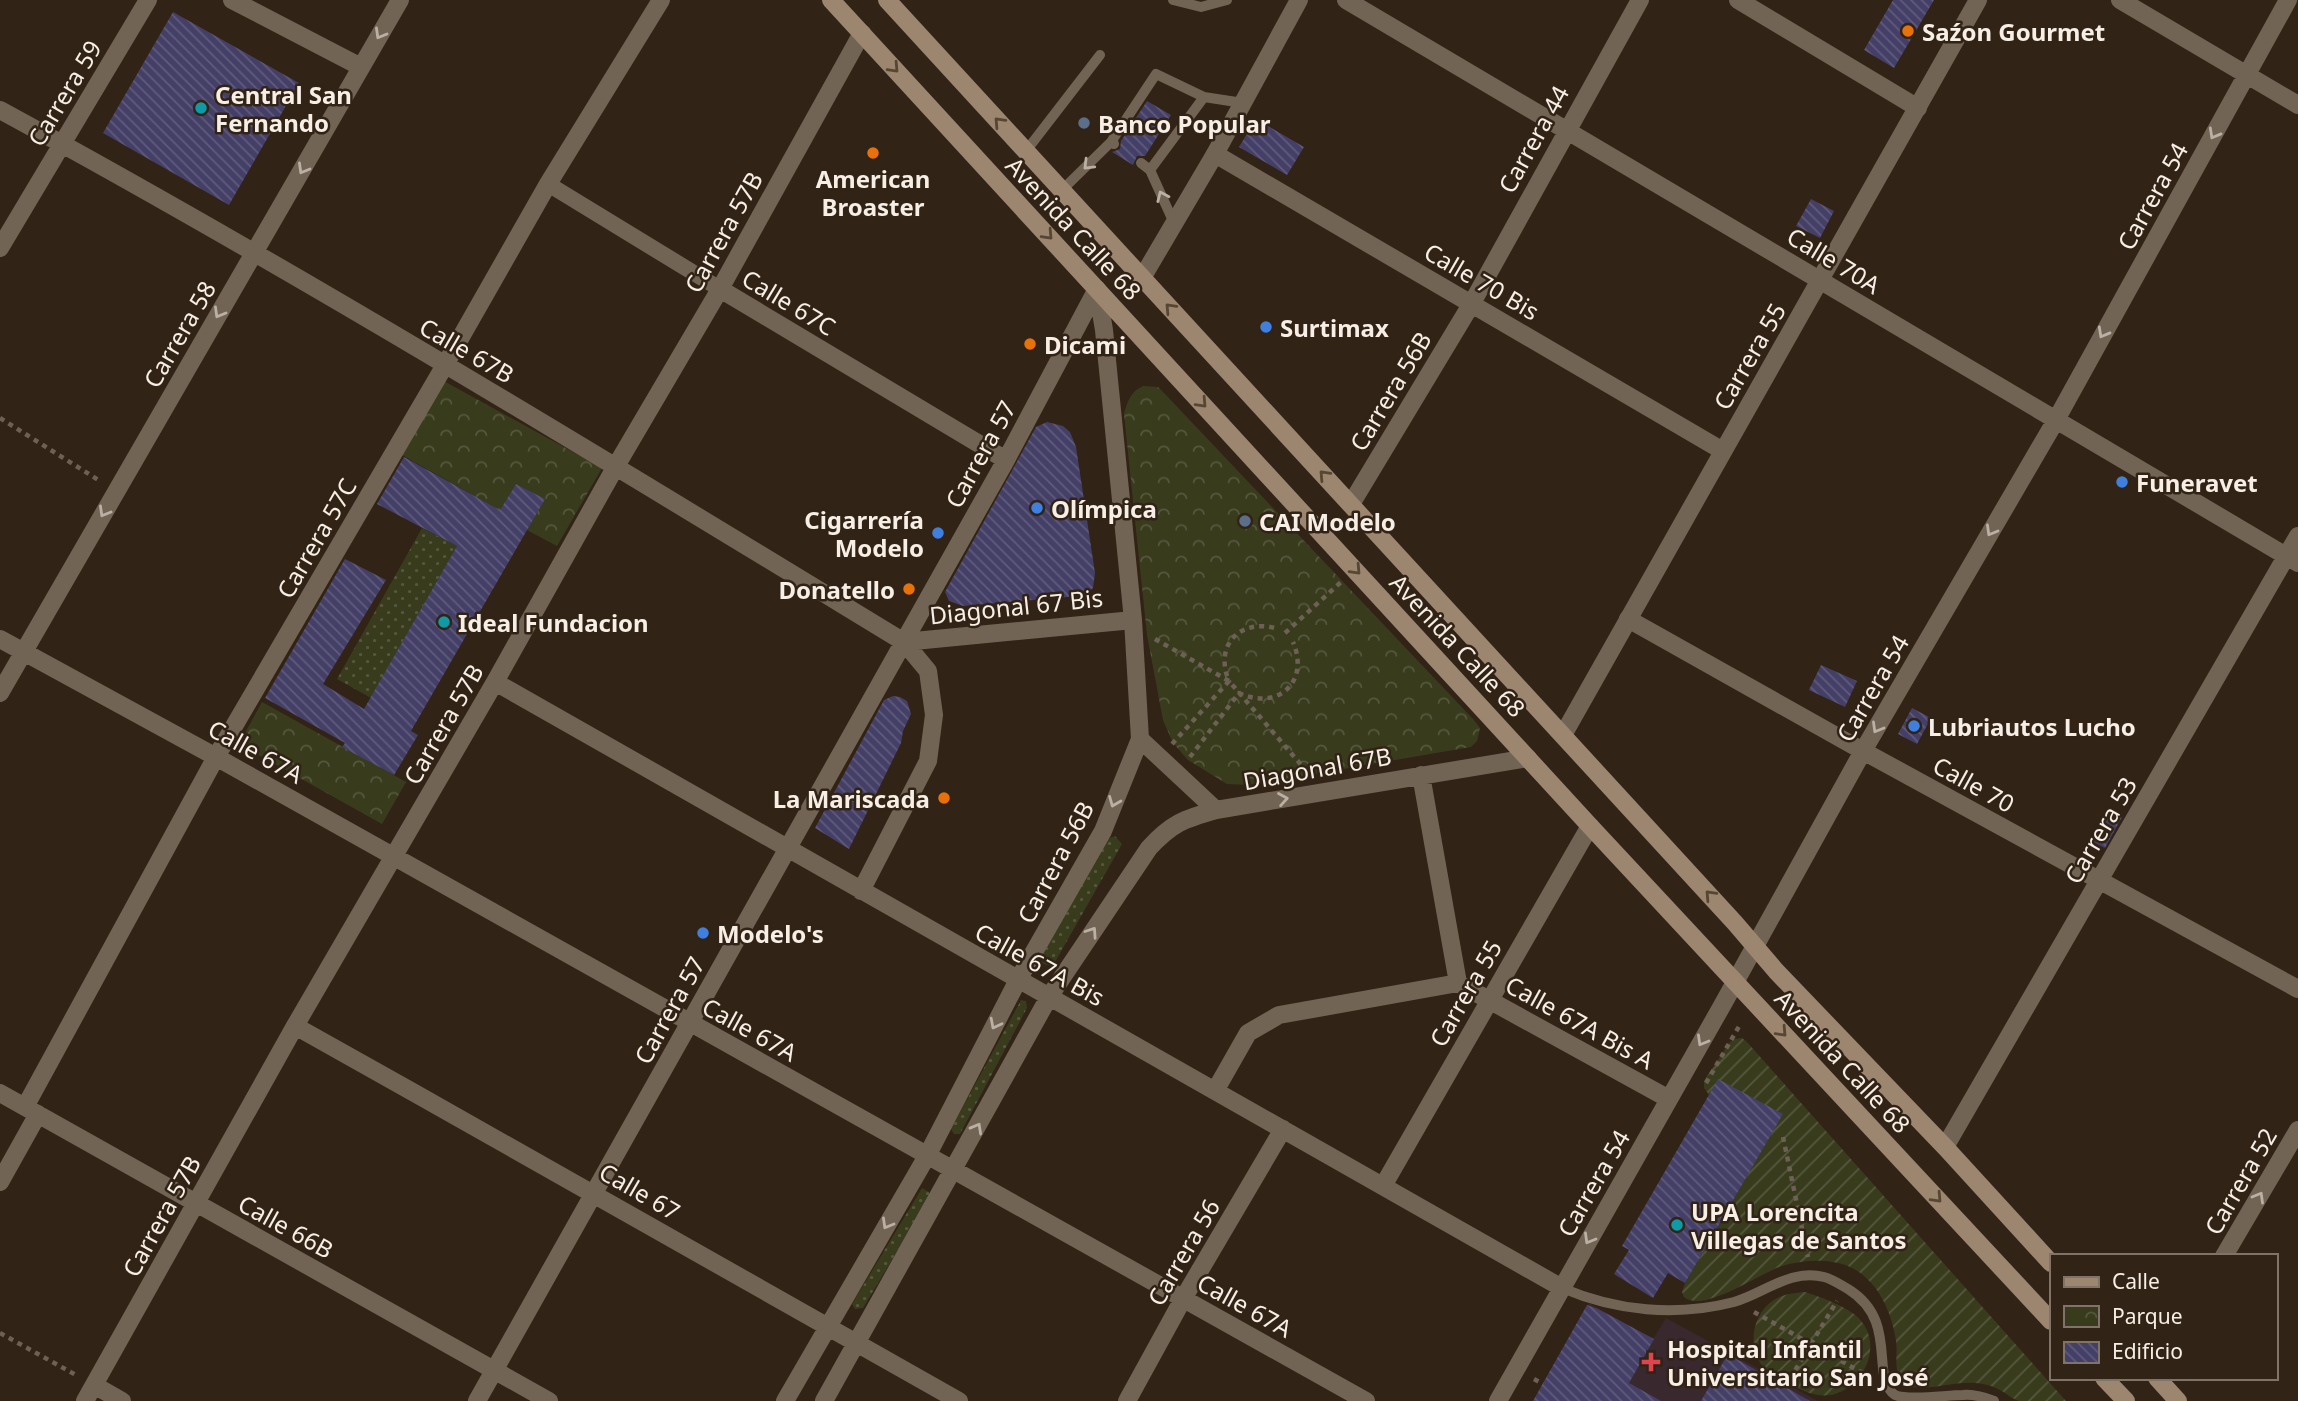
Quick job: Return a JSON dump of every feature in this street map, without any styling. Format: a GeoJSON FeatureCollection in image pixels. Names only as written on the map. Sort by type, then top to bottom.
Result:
{"type":"FeatureCollection","features":[{"type":"Feature","properties":{"kind":"main road","name":"Avenida Calle 68"},"geometry":{"type":"LineString","coordinates":[[831,0],[1590,826],[2050,1320]]}},
{"type":"Feature","properties":{"kind":"main road","name":"Avenida Calle 68"},"geometry":{"type":"LineString","coordinates":[[887,0],[1563,735],[1776,971],[1945,1147],[2050,1262]]}},
{"type":"Feature","properties":{"kind":"main road"},"geometry":{"type":"LineString","coordinates":[[2106,1380],[2126,1401]]}},
{"type":"Feature","properties":{"kind":"main road"},"geometry":{"type":"LineString","coordinates":[[2159,1380],[2178,1401]]}},
{"type":"Feature","properties":{"kind":"street","name":"Carrera 59"},"geometry":{"type":"LineString","coordinates":[[0,248],[148,0]]}},
{"type":"Feature","properties":{"kind":"street"},"geometry":{"type":"LineString","coordinates":[[232,0],[361,67]]}},
{"type":"Feature","properties":{"kind":"street","name":"Carrera 58"},"geometry":{"type":"LineString","coordinates":[[0,693],[400,0]]}},
{"type":"Feature","properties":{"kind":"street","name":"Carrera 57C"},"geometry":{"type":"LineString","coordinates":[[0,1182],[32,1111],[216,757],[548,184],[661,0]]}},
{"type":"Feature","properties":{"kind":"street"},"geometry":{"type":"LineString","coordinates":[[1142,278],[1215,154],[1298,0]]}},
{"type":"Feature","properties":{"kind":"street","name":"Calle 70A"},"geometry":{"type":"LineString","coordinates":[[1346,0],[2292,560]]}},
{"type":"Feature","properties":{"kind":"street","name":"Carrera 44"},"geometry":{"type":"LineString","coordinates":[[1472,303],[1640,0]]}},
{"type":"Feature","properties":{"kind":"street"},"geometry":{"type":"LineString","coordinates":[[1738,0],[1918,108]]}},
{"type":"Feature","properties":{"kind":"street","name":"Carrera 55"},"geometry":{"type":"LineString","coordinates":[[1563,735],[1979,0]]}},
{"type":"Feature","properties":{"kind":"street"},"geometry":{"type":"LineString","coordinates":[[2120,0],[2298,105]]}},
{"type":"Feature","properties":{"kind":"street","name":"Carrera 54"},"geometry":{"type":"LineString","coordinates":[[1498,1401],[1756,946],[1863,751],[2056,420],[2288,0]]}},
{"type":"Feature","properties":{"kind":"street","name":"Carrera 57B"},"geometry":{"type":"LineString","coordinates":[[89,1393],[295,1026],[395,857],[616,466],[720,289],[862,33]]}},
{"type":"Feature","properties":{"kind":"street","name":"Calle 67B"},"geometry":{"type":"LineString","coordinates":[[0,110],[445,365],[904,642]]}},
{"type":"Feature","properties":{"kind":"street","name":"Calle 70 Bis"},"geometry":{"type":"LineString","coordinates":[[1215,154],[1723,451]]}},
{"type":"Feature","properties":{"kind":"street","name":"Calle 67C"},"geometry":{"type":"LineString","coordinates":[[548,184],[1006,460]]}},
{"type":"Feature","properties":{"kind":"street","name":"Carrera 57"},"geometry":{"type":"LineString","coordinates":[[477,1401],[1006,460],[1097,289]]}},
{"type":"Feature","properties":{"kind":"street","name":"Carrera 56B"},"geometry":{"type":"LineString","coordinates":[[785,1401],[927,1156],[1018,980],[1103,831],[1140,739],[1134,625],[1104,330],[1097,289]]}},
{"type":"Feature","properties":{"kind":"street","name":"Carrera 56B"},"geometry":{"type":"LineString","coordinates":[[1351,504],[1472,303]]}},
{"type":"Feature","properties":{"kind":"street","name":"Carrera 53"},"geometry":{"type":"LineString","coordinates":[[1945,1147],[2099,880],[2292,560],[2298,536]]}},
{"type":"Feature","properties":{"kind":"street","name":"Calle 70"},"geometry":{"type":"LineString","coordinates":[[1628,619],[2298,989]]}},
{"type":"Feature","properties":{"kind":"street","name":"Diagonal 67 Bis"},"geometry":{"type":"LineString","coordinates":[[904,642],[1134,625]]}},
{"type":"Feature","properties":{"kind":"street","name":"Calle 67A"},"geometry":{"type":"LineString","coordinates":[[0,639],[216,757],[1366,1401]]}},
{"type":"Feature","properties":{"kind":"street"},"geometry":{"type":"LineString","coordinates":[[861,891],[928,761],[934,715],[928,671],[904,642]]}},
{"type":"Feature","properties":{"kind":"street","name":"Calle 67A Bis"},"geometry":{"type":"LineString","coordinates":[[495,682],[1562,1288]]}},
{"type":"Feature","properties":{"kind":"street","name":"Diagonal 67B"},"geometry":{"type":"LineString","coordinates":[[1140,739],[1216,810],[1528,758]]}},
{"type":"Feature","properties":{"kind":"street"},"geometry":{"type":"LineString","coordinates":[[1215,1091],[1248,1033],[1279,1015],[1458,983],[1421,775]]}},
{"type":"Feature","properties":{"kind":"street"},"geometry":{"type":"LineString","coordinates":[[824,1401],[1049,997],[1149,848],[1166,829],[1187,818],[1216,810]]}},
{"type":"Feature","properties":{"kind":"street","name":"Carrera 55"},"geometry":{"type":"LineString","coordinates":[[1383,1185],[1590,826]]}},
{"type":"Feature","properties":{"kind":"street","name":"Calle 67A Bis A"},"geometry":{"type":"LineString","coordinates":[[1458,983],[1669,1099]]}},
{"type":"Feature","properties":{"kind":"street","name":"Calle 67"},"geometry":{"type":"LineString","coordinates":[[295,1026],[594,1192],[959,1401]]}},
{"type":"Feature","properties":{"kind":"street","name":"Calle 66B"},"geometry":{"type":"LineString","coordinates":[[0,1093],[549,1401]]}},
{"type":"Feature","properties":{"kind":"street","name":"Carrera 56"},"geometry":{"type":"LineString","coordinates":[[1128,1401],[1183,1299],[1283,1129]]}},
{"type":"Feature","properties":{"kind":"street","name":"Carrera 52"},"geometry":{"type":"LineString","coordinates":[[2225,1254],[2298,1130]]}},
{"type":"Feature","properties":{"kind":"street"},"geometry":{"type":"LineString","coordinates":[[89,1393],[122,1401]]}},
{"type":"Feature","properties":{"kind":"lane"},"geometry":{"type":"LineString","coordinates":[[1173,0],[1201,7],[1227,0]]}},
{"type":"Feature","properties":{"kind":"lane"},"geometry":{"type":"LineString","coordinates":[[1026,151],[1100,55]]}},
{"type":"Feature","properties":{"kind":"lane"},"geometry":{"type":"LineString","coordinates":[[1062,190],[1112,143],[1156,74],[1204,97],[1243,103]]}},
{"type":"Feature","properties":{"kind":"lane"},"geometry":{"type":"LineString","coordinates":[[1174,223],[1146,166],[1204,97]]}},
{"type":"Feature","properties":{"kind":"lane"},"geometry":{"type":"LineString","coordinates":[[1562,1288],[1591,1299],[1648,1310],[1690,1310],[1734,1302],[1783,1280],[1812,1275],[1825,1277],[1868,1306],[1879,1326],[1888,1387],[1893,1395],[1901,1399],[1967,1394],[1994,1401]]}},
{"type":"Feature","properties":{"kind":"path"},"geometry":{"type":"LineString","coordinates":[[0,418],[116,492]]}},
{"type":"Feature","properties":{"kind":"path"},"geometry":{"type":"LineString","coordinates":[[1285,634],[1355,570]]}},
{"type":"Feature","properties":{"kind":"path"},"geometry":{"type":"LineString","coordinates":[[1134,625],[1228,681],[1322,792]]}},
{"type":"Feature","properties":{"kind":"path"},"geometry":{"type":"LineString","coordinates":[[1228,681],[1223,659],[1233,638],[1241,630],[1252,626],[1275,628]]}},
{"type":"Feature","properties":{"kind":"path"},"geometry":{"type":"LineString","coordinates":[[1239,693],[1264,700],[1287,690],[1295,679],[1298,667],[1298,654],[1293,642]]}},
{"type":"Feature","properties":{"kind":"path"},"geometry":{"type":"LineString","coordinates":[[1160,758],[1228,681]]}},
{"type":"Feature","properties":{"kind":"path"},"geometry":{"type":"LineString","coordinates":[[1177,774],[1239,693]]}},
{"type":"Feature","properties":{"kind":"path"},"geometry":{"type":"LineString","coordinates":[[1783,1138],[1812,1275]]}},
{"type":"Feature","properties":{"kind":"path"},"geometry":{"type":"LineString","coordinates":[[1785,1387],[1845,1288]]}},
{"type":"Feature","properties":{"kind":"path"},"geometry":{"type":"LineString","coordinates":[[1734,1302],[1888,1387]]}},
{"type":"Feature","properties":{"kind":"path"},"geometry":{"type":"LineString","coordinates":[[0,1333],[89,1393]]}},
{"type":"Feature","properties":{"kind":"path"},"geometry":{"type":"LineString","coordinates":[[1533,1379],[1543,1384]]}},
{"type":"Feature","properties":{"kind":"shaded area","name":"Hospital Infantil Universitario San José"},"geometry":{"type":"Polygon","coordinates":[[[1589,1303],[1653,1339],[1666,1318],[1818,1401],[1533,1401],[1589,1303]]]}},
{"type":"Feature","properties":{"kind":"green space"},"geometry":{"type":"Polygon","coordinates":[[[442,380],[602,468],[557,546],[527,530],[544,499],[516,484],[500,510],[402,455],[442,380]]]}},
{"type":"Feature","properties":{"kind":"green space"},"geometry":{"type":"Polygon","coordinates":[[[1143,386],[1158,387],[1164,393],[1473,719],[1480,728],[1477,741],[1471,747],[1249,785],[1227,784],[1188,760],[1173,743],[1163,720],[1147,635],[1124,414],[1130,397],[1143,386]]]}},
{"type":"Feature","properties":{"kind":"green space"},"geometry":{"type":"Polygon","coordinates":[[[422,528],[457,546],[371,698],[337,679],[422,528]]]}},
{"type":"Feature","properties":{"kind":"green space"},"geometry":{"type":"Polygon","coordinates":[[[262,702],[406,782],[382,824],[239,744],[262,702]]]}},
{"type":"Feature","properties":{"kind":"green space"},"geometry":{"type":"Polygon","coordinates":[[[1115,836],[1122,844],[1055,962],[1050,966],[1041,963],[1041,957],[1104,846],[1115,836]]]}},
{"type":"Feature","properties":{"kind":"green space"},"geometry":{"type":"Polygon","coordinates":[[[1021,1000],[1026,1001],[1027,1008],[960,1134],[954,1134],[951,1129],[1021,1000]]]}},
{"type":"Feature","properties":{"kind":"green space"},"geometry":{"type":"Polygon","coordinates":[[[1742,1038],[2066,1401],[2019,1401],[1996,1388],[1978,1383],[1922,1388],[1902,1382],[1896,1362],[1894,1330],[1882,1298],[1860,1272],[1842,1264],[1807,1261],[1790,1264],[1718,1297],[1693,1301],[1684,1297],[1682,1292],[1685,1283],[1782,1115],[1709,1095],[1704,1088],[1704,1081],[1729,1043],[1742,1038]]]}},
{"type":"Feature","properties":{"kind":"green space"},"geometry":{"type":"Polygon","coordinates":[[[922,1188],[929,1192],[930,1197],[863,1308],[855,1309],[852,1304],[922,1188]]]}},
{"type":"Feature","properties":{"kind":"green space"},"geometry":{"type":"Polygon","coordinates":[[[1805,1292],[1854,1314],[1869,1335],[1870,1347],[1864,1371],[1847,1389],[1835,1394],[1814,1394],[1779,1379],[1766,1370],[1756,1353],[1756,1323],[1766,1306],[1781,1296],[1805,1292]]]}},
{"type":"Feature","properties":{"kind":"building"},"geometry":{"type":"Polygon","coordinates":[[[1893,0],[1934,0],[1894,68],[1864,50],[1893,0]]]}},
{"type":"Feature","properties":{"kind":"building","name":"Central San Fernando"},"geometry":{"type":"Polygon","coordinates":[[[173,12],[299,83],[229,205],[103,133],[173,12]]]}},
{"type":"Feature","properties":{"kind":"building"},"geometry":{"type":"Polygon","coordinates":[[[1147,101],[1171,115],[1145,156],[1137,156],[1133,165],[1112,152],[1120,149],[1121,141],[1147,101]]]}},
{"type":"Feature","properties":{"kind":"building"},"geometry":{"type":"Polygon","coordinates":[[[1256,119],[1304,147],[1287,175],[1239,147],[1256,119]]]}},
{"type":"Feature","properties":{"kind":"building"},"geometry":{"type":"Polygon","coordinates":[[[1811,199],[1834,211],[1820,238],[1796,226],[1811,199]]]}},
{"type":"Feature","properties":{"kind":"building","name":"Olímpica"},"geometry":{"type":"Polygon","coordinates":[[[1047,422],[1063,426],[1070,432],[1076,447],[1095,573],[1093,588],[1085,595],[1068,597],[963,606],[949,601],[945,592],[1036,427],[1047,422]]]}},
{"type":"Feature","properties":{"kind":"building","name":"Ideal Fundacion"},"geometry":{"type":"Polygon","coordinates":[[[404,457],[500,510],[516,484],[545,499],[411,731],[418,735],[394,775],[342,747],[345,743],[265,698],[345,559],[386,580],[323,684],[364,709],[457,546],[377,504],[404,457]]]}},
{"type":"Feature","properties":{"kind":"building"},"geometry":{"type":"Polygon","coordinates":[[[1821,665],[1857,681],[1845,707],[1809,690],[1821,665]]]}},
{"type":"Feature","properties":{"kind":"building"},"geometry":{"type":"Polygon","coordinates":[[[893,696],[907,701],[911,714],[901,743],[849,849],[815,828],[884,700],[893,696]]]}},
{"type":"Feature","properties":{"kind":"building","name":"Lubriautos Lucho"},"geometry":{"type":"Polygon","coordinates":[[[1912,708],[1931,718],[1917,744],[1898,734],[1912,708]]]}},
{"type":"Feature","properties":{"kind":"building"},"geometry":{"type":"Polygon","coordinates":[[[2108,809],[2122,817],[2105,848],[2091,841],[2108,809]]]}},
{"type":"Feature","properties":{"kind":"building"},"geometry":{"type":"Polygon","coordinates":[[[1718,1079],[1783,1114],[1685,1283],[1668,1273],[1653,1298],[1614,1274],[1629,1250],[1622,1246],[1718,1079]]]}},
{"type":"Feature","properties":{"kind":"building"},"geometry":{"type":"Polygon","coordinates":[[[1587,1305],[1654,1339],[1629,1383],[1661,1401],[1533,1401],[1587,1305]]]}},
{"type":"Feature","properties":{"kind":"building"},"geometry":{"type":"Polygon","coordinates":[[[1728,1354],[1810,1401],[1701,1401],[1728,1354]]]}},
{"type":"Feature","properties":{"kind":"place","name":"Saźon Gourmet"},"geometry":{"type":"Point","coordinates":[1908,31]}},
{"type":"Feature","properties":{"kind":"place","name":"Central San Fernando"},"geometry":{"type":"Point","coordinates":[201,108]}},
{"type":"Feature","properties":{"kind":"place","name":"Banco Popular"},"geometry":{"type":"Point","coordinates":[1084,123]}},
{"type":"Feature","properties":{"kind":"place","name":"American Broaster"},"geometry":{"type":"Point","coordinates":[873,153]}},
{"type":"Feature","properties":{"kind":"place","name":"Surtimax"},"geometry":{"type":"Point","coordinates":[1266,327]}},
{"type":"Feature","properties":{"kind":"place","name":"Dicami"},"geometry":{"type":"Point","coordinates":[1030,344]}},
{"type":"Feature","properties":{"kind":"place","name":"Funeravet"},"geometry":{"type":"Point","coordinates":[2122,482]}},
{"type":"Feature","properties":{"kind":"place","name":"Olímpica"},"geometry":{"type":"Point","coordinates":[1037,508]}},
{"type":"Feature","properties":{"kind":"place","name":"CAI Modelo"},"geometry":{"type":"Point","coordinates":[1245,521]}},
{"type":"Feature","properties":{"kind":"place","name":"Cigarrería Modelo"},"geometry":{"type":"Point","coordinates":[938,533]}},
{"type":"Feature","properties":{"kind":"place","name":"Donatello"},"geometry":{"type":"Point","coordinates":[909,589]}},
{"type":"Feature","properties":{"kind":"place","name":"Ideal Fundacion"},"geometry":{"type":"Point","coordinates":[444,622]}},
{"type":"Feature","properties":{"kind":"place","name":"Lubriautos Lucho"},"geometry":{"type":"Point","coordinates":[1914,726]}},
{"type":"Feature","properties":{"kind":"place","name":"La Mariscada"},"geometry":{"type":"Point","coordinates":[944,798]}},
{"type":"Feature","properties":{"kind":"place","name":"Modelo's"},"geometry":{"type":"Point","coordinates":[703,933]}},
{"type":"Feature","properties":{"kind":"place","name":"UPA Lorencita Villegas de Santos"},"geometry":{"type":"Point","coordinates":[1677,1225]}},
{"type":"Feature","properties":{"kind":"place","name":"Hospital Infantil Universitario San José"},"geometry":{"type":"Point","coordinates":[1651,1362]}}]}
